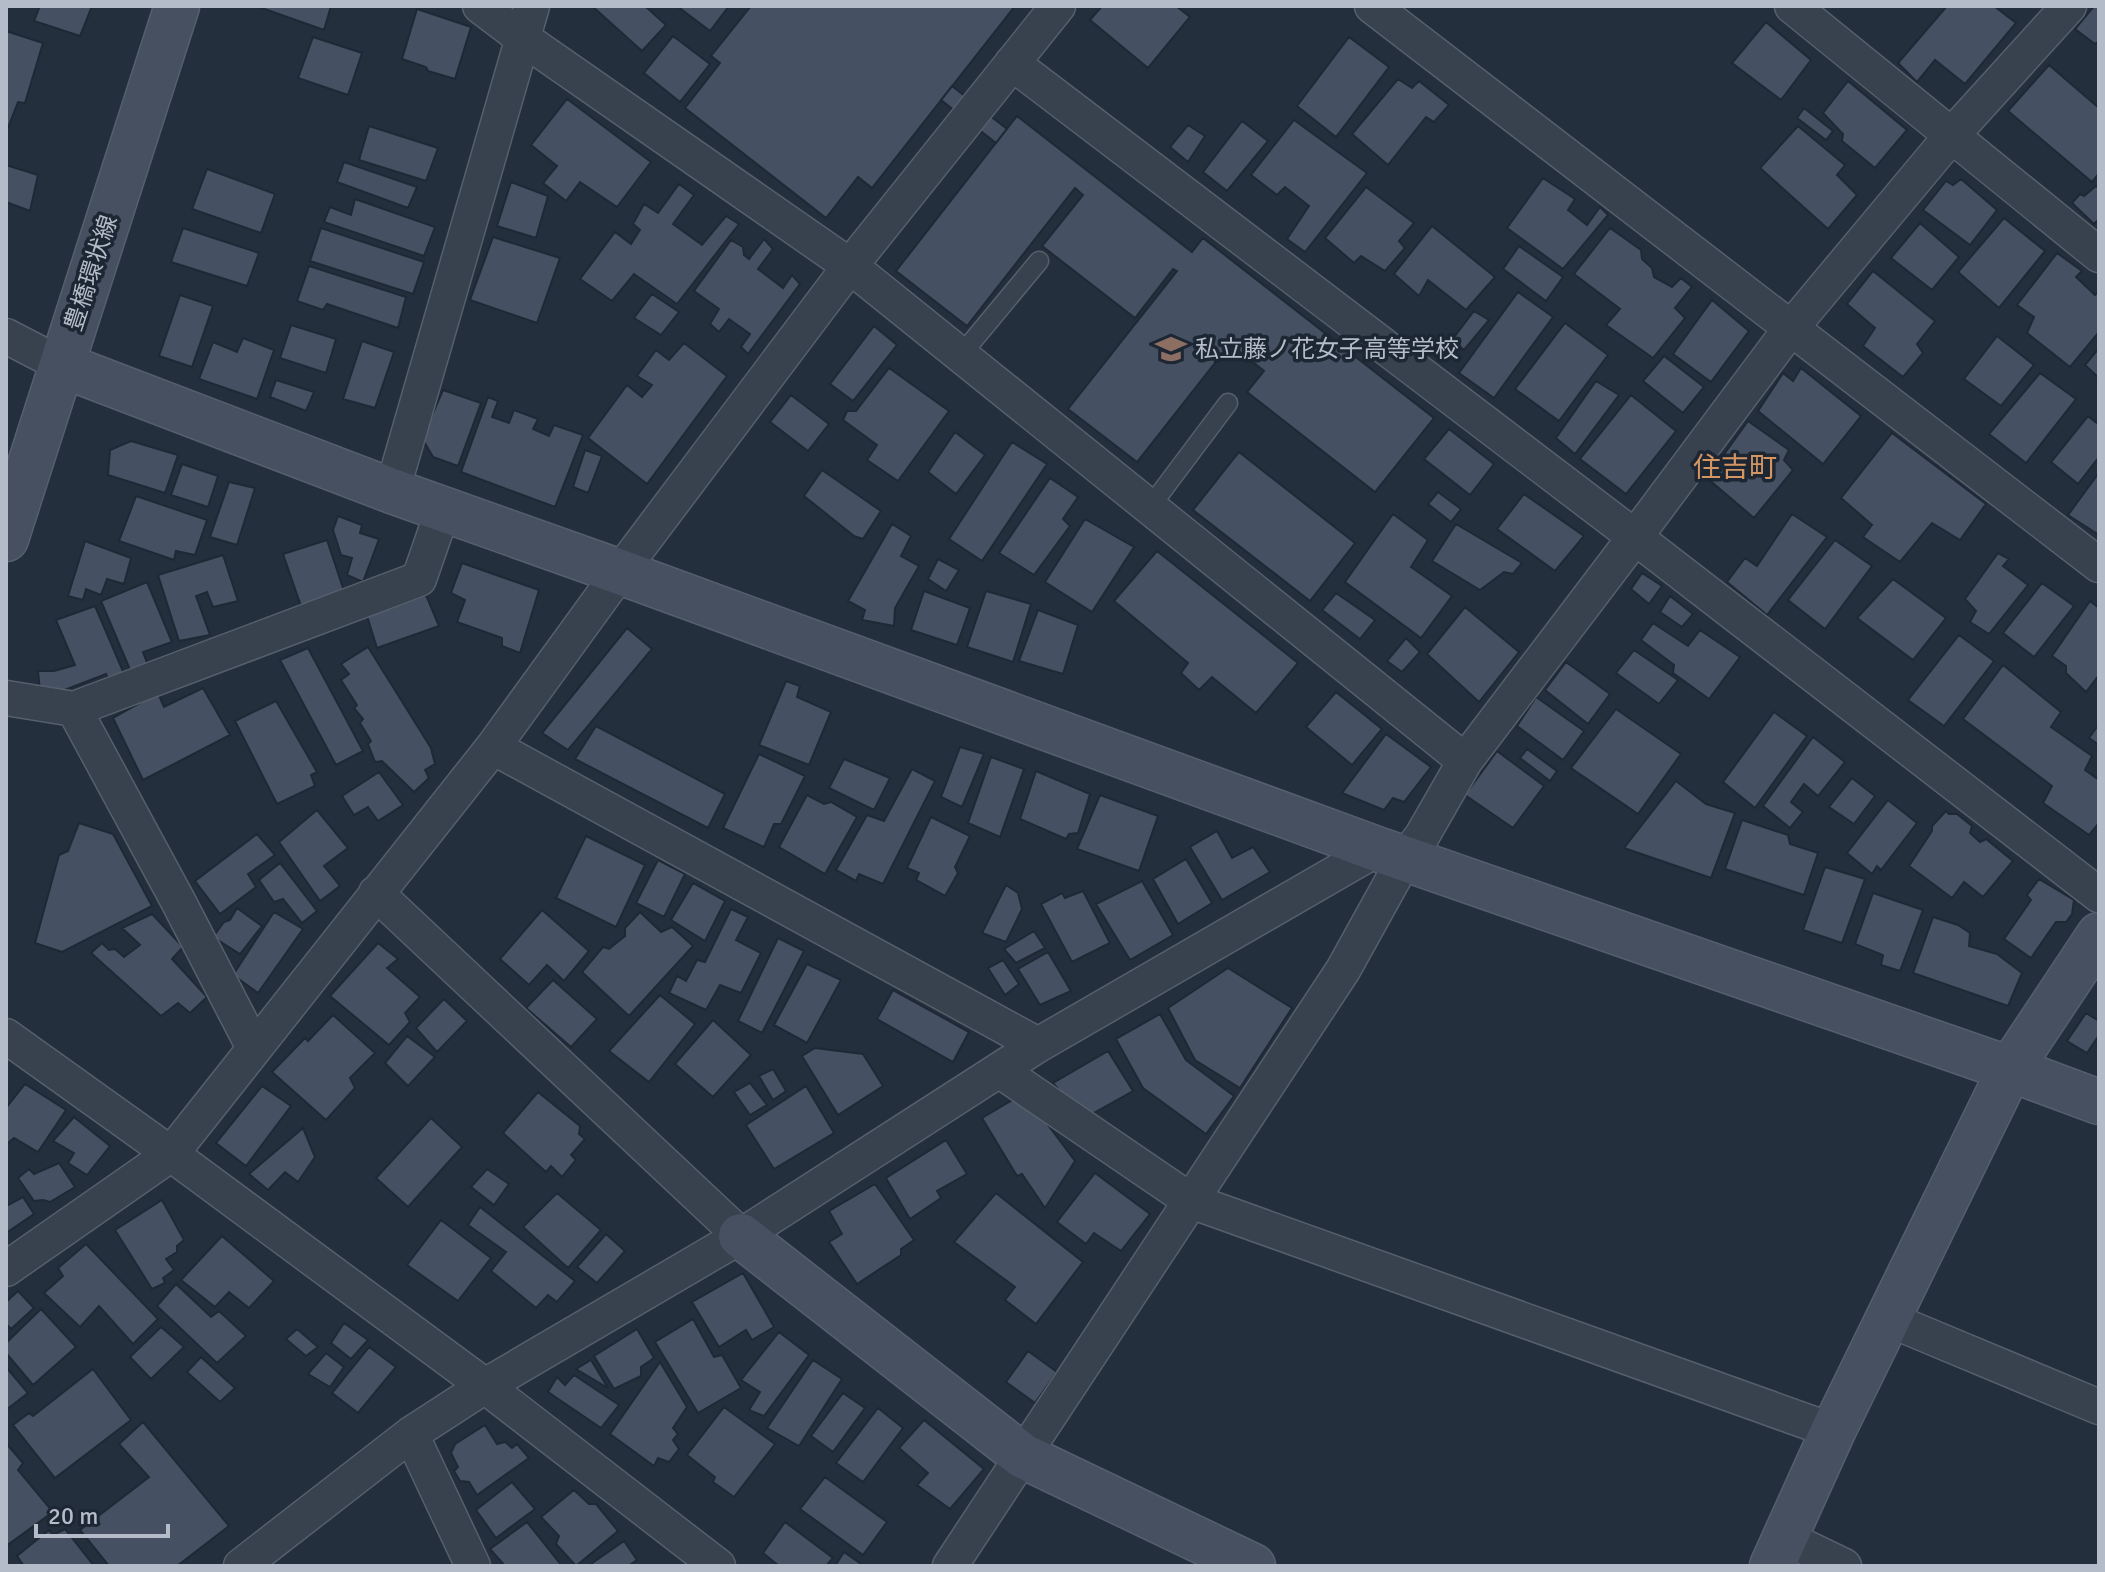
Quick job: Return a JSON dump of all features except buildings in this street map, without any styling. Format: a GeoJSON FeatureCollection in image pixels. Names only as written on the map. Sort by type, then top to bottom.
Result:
{"type":"FeatureCollection","features":[{"type":"Feature","properties":{"kind":"street","name":"豊橋環状線"},"geometry":{"type":"LineString","coordinates":[[6,539],[177,6]]}},
{"type":"Feature","properties":{"kind":"street"},"geometry":{"type":"LineString","coordinates":[[480,6],[526,22],[850,266],[1465,761]]}},
{"type":"Feature","properties":{"kind":"street"},"geometry":{"type":"LineString","coordinates":[[6,1269],[171,1154],[493,747],[850,266],[1058,6]]}},
{"type":"Feature","properties":{"kind":"street"},"geometry":{"type":"LineString","coordinates":[[1372,6],[2099,565]]}},
{"type":"Feature","properties":{"kind":"street"},"geometry":{"type":"LineString","coordinates":[[1792,6],[2099,255]]}},
{"type":"Feature","properties":{"kind":"street"},"geometry":{"type":"LineString","coordinates":[[241,1566],[411,1434],[485,1386],[741,1236],[1038,1045],[1422,836],[1465,761],[1791,328],[1952,135],[2069,6]]}},
{"type":"Feature","properties":{"kind":"street"},"geometry":{"type":"LineString","coordinates":[[392,491],[526,22]]}},
{"type":"Feature","properties":{"kind":"street"},"geometry":{"type":"LineString","coordinates":[[1012,63],[2099,895]]}},
{"type":"Feature","properties":{"kind":"street"},"geometry":{"type":"LineString","coordinates":[[6,336],[62,365],[443,510],[1391,854],[2099,1102]]}},
{"type":"Feature","properties":{"kind":"street"},"geometry":{"type":"LineString","coordinates":[[6,698],[74,709],[419,579],[443,510]]}},
{"type":"Feature","properties":{"kind":"street"},"geometry":{"type":"LineString","coordinates":[[74,709],[254,1048]]}},
{"type":"Feature","properties":{"kind":"street"},"geometry":{"type":"LineString","coordinates":[[493,747],[1038,1045]]}},
{"type":"Feature","properties":{"kind":"street"},"geometry":{"type":"LineString","coordinates":[[950,1566],[1343,970],[1391,854]]}},
{"type":"Feature","properties":{"kind":"street"},"geometry":{"type":"LineString","coordinates":[[376,893],[741,1236],[1023,1456],[1253,1566]]}},
{"type":"Feature","properties":{"kind":"street"},"geometry":{"type":"LineString","coordinates":[[1844,1566],[1779,1552],[1833,1431],[2010,1069],[2099,935]]}},
{"type":"Feature","properties":{"kind":"street"},"geometry":{"type":"LineString","coordinates":[[6,1036],[485,1386],[718,1566]]}},
{"type":"Feature","properties":{"kind":"street"},"geometry":{"type":"LineString","coordinates":[[999,1070],[1191,1201],[1833,1431]]}},
{"type":"Feature","properties":{"kind":"street"},"geometry":{"type":"LineString","coordinates":[[1888,1319],[2099,1407]]}},
{"type":"Feature","properties":{"kind":"street"},"geometry":{"type":"LineString","coordinates":[[411,1434],[473,1566]]}},
{"type":"Feature","properties":{"kind":"lane"},"geometry":{"type":"LineString","coordinates":[[961,355],[1039,261]]}},
{"type":"Feature","properties":{"kind":"lane"},"geometry":{"type":"LineString","coordinates":[[1150,507],[1228,403]]}},
{"type":"Feature","properties":{"kind":"place","name":"私立藤ノ花女子高等学校"},"geometry":{"type":"Point","coordinates":[1171,349]}},
{"type":"Feature","properties":{"kind":"district","name":"住吉町"},"geometry":{"type":"Point","coordinates":[1735,468]}}]}
